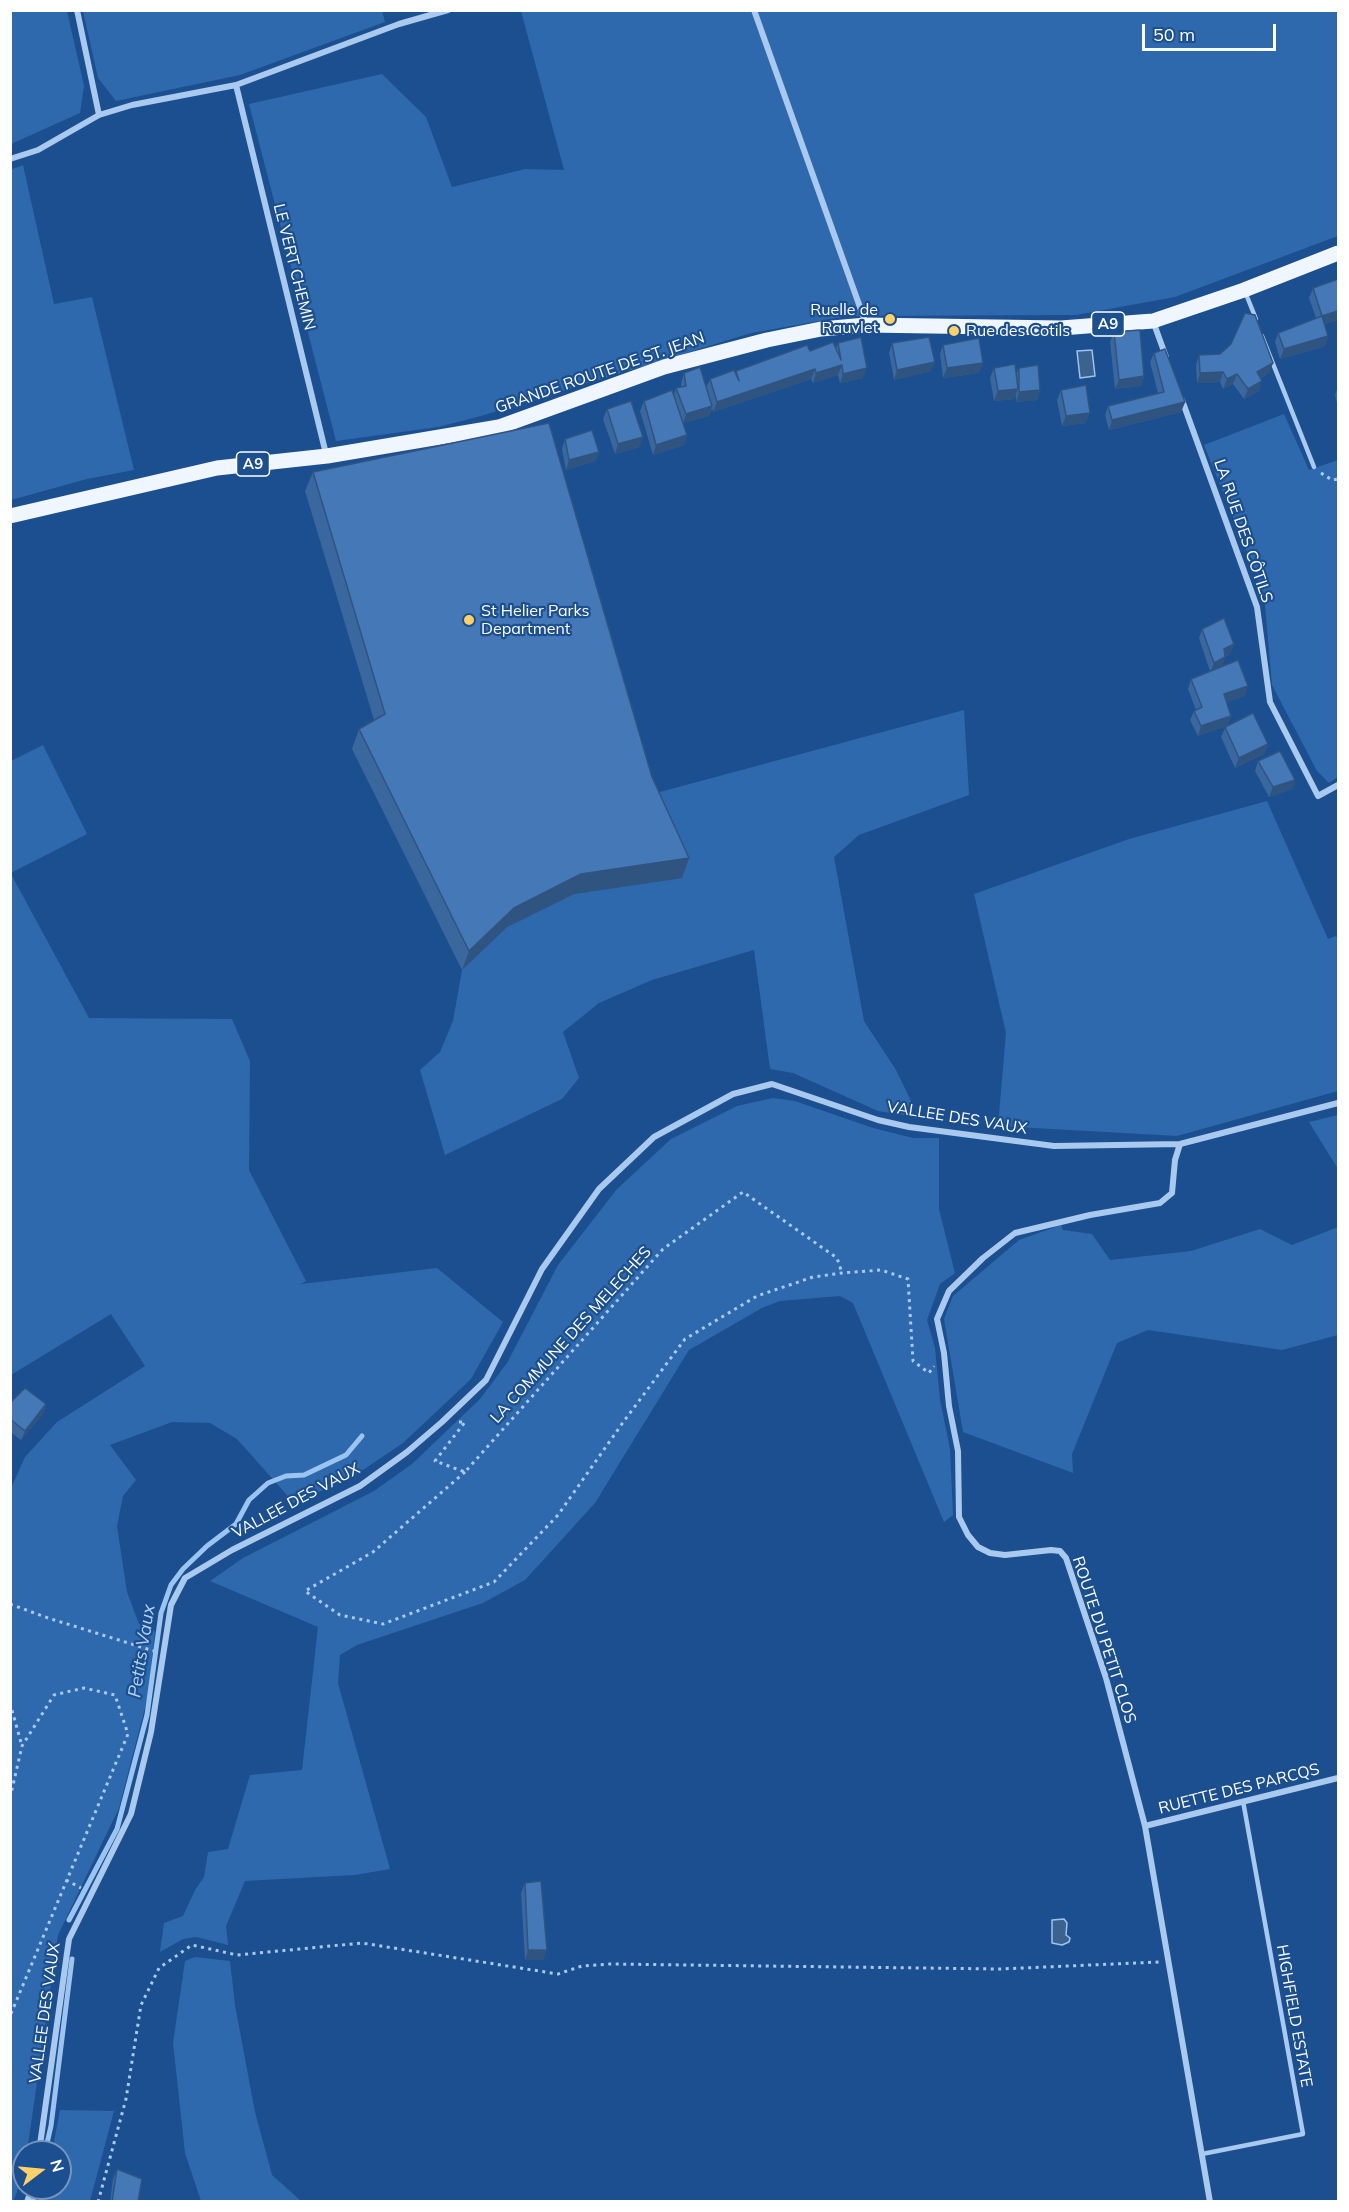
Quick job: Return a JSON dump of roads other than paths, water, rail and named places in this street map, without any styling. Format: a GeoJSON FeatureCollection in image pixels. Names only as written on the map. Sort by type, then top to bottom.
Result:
{"type":"FeatureCollection","features":[{"type":"Feature","properties":{"kind":"main road","name":"GRANDE ROUTE DE ST. JEAN"},"geometry":{"type":"LineString","coordinates":[[10,516],[217,468],[327,456],[499,427],[664,368],[768,339],[821,329],[866,325],[1060,328],[1153,321],[1244,290],[1338,253]]}},
{"type":"Feature","properties":{"kind":"street"},"geometry":{"type":"LineString","coordinates":[[76,10],[99,115]]}},
{"type":"Feature","properties":{"kind":"street"},"geometry":{"type":"LineString","coordinates":[[10,159],[38,150],[99,115],[132,105],[236,85],[399,24],[448,10]]}},
{"type":"Feature","properties":{"kind":"street"},"geometry":{"type":"LineString","coordinates":[[754,10],[866,325]]}},
{"type":"Feature","properties":{"kind":"street","name":"LE VERT CHEMIN"},"geometry":{"type":"LineString","coordinates":[[236,85],[327,456]]}},
{"type":"Feature","properties":{"kind":"street"},"geometry":{"type":"LineString","coordinates":[[1153,321],[1169,364]]}},
{"type":"Feature","properties":{"kind":"street","name":"LA RUE DES CÔTILS"},"geometry":{"type":"LineString","coordinates":[[1181,398],[1257,607],[1270,702],[1318,796],[1338,784]]}},
{"type":"Feature","properties":{"kind":"street","name":"VALLEE DES VAUX"},"geometry":{"type":"LineString","coordinates":[[41,2140],[69,1939],[131,1814],[151,1732],[171,1605],[185,1578],[232,1550],[360,1486],[407,1452],[442,1422],[486,1380],[542,1269],[599,1189],[654,1137],[733,1094],[772,1084],[878,1120],[909,1127],[1054,1146],[1180,1144],[1338,1103]]}},
{"type":"Feature","properties":{"kind":"street","name":"ROUTE DU PETIT CLOS"},"geometry":{"type":"LineString","coordinates":[[1180,1144],[1175,1160],[1172,1193],[1160,1203],[1090,1215],[1015,1233],[983,1258],[949,1291],[937,1319],[944,1353],[949,1406],[958,1451],[959,1517],[968,1535],[978,1547],[990,1553],[1005,1556],[1051,1550],[1060,1551],[1066,1558],[1106,1678],[1145,1826],[1210,2202]]}},
{"type":"Feature","properties":{"kind":"street","name":"RUETTE DES PARCQS"},"geometry":{"type":"LineString","coordinates":[[1145,1826],[1338,1778]]}},
{"type":"Feature","properties":{"kind":"lane"},"geometry":{"type":"LineString","coordinates":[[1244,290],[1314,467]]}},
{"type":"Feature","properties":{"kind":"lane","name":"HIGHFIELD ESTATE"},"geometry":{"type":"LineString","coordinates":[[1202,2154],[1303,2134],[1243,1801]]}},
{"type":"Feature","properties":{"kind":"waterway","name":"Petits Vaux"},"geometry":{"type":"LineString","coordinates":[[69,1920],[117,1829],[147,1715],[161,1613],[171,1585],[183,1569],[207,1546],[236,1524],[249,1500],[268,1483],[286,1476],[304,1475],[346,1455],[362,1436]]}},
{"type":"Feature","properties":{"kind":"waterway","name":"Petits Vaux"},"geometry":{"type":"LineString","coordinates":[[48,2140],[72,1959]]}},
{"type":"Feature","properties":{"kind":"place","name":"Ruelle de Rauvlet"},"geometry":{"type":"Point","coordinates":[890,319]}},
{"type":"Feature","properties":{"kind":"place","name":"Rue des Cotils"},"geometry":{"type":"Point","coordinates":[954,331]}},
{"type":"Feature","properties":{"kind":"place","name":"St Helier Parks Department"},"geometry":{"type":"Point","coordinates":[469,620]}}]}
